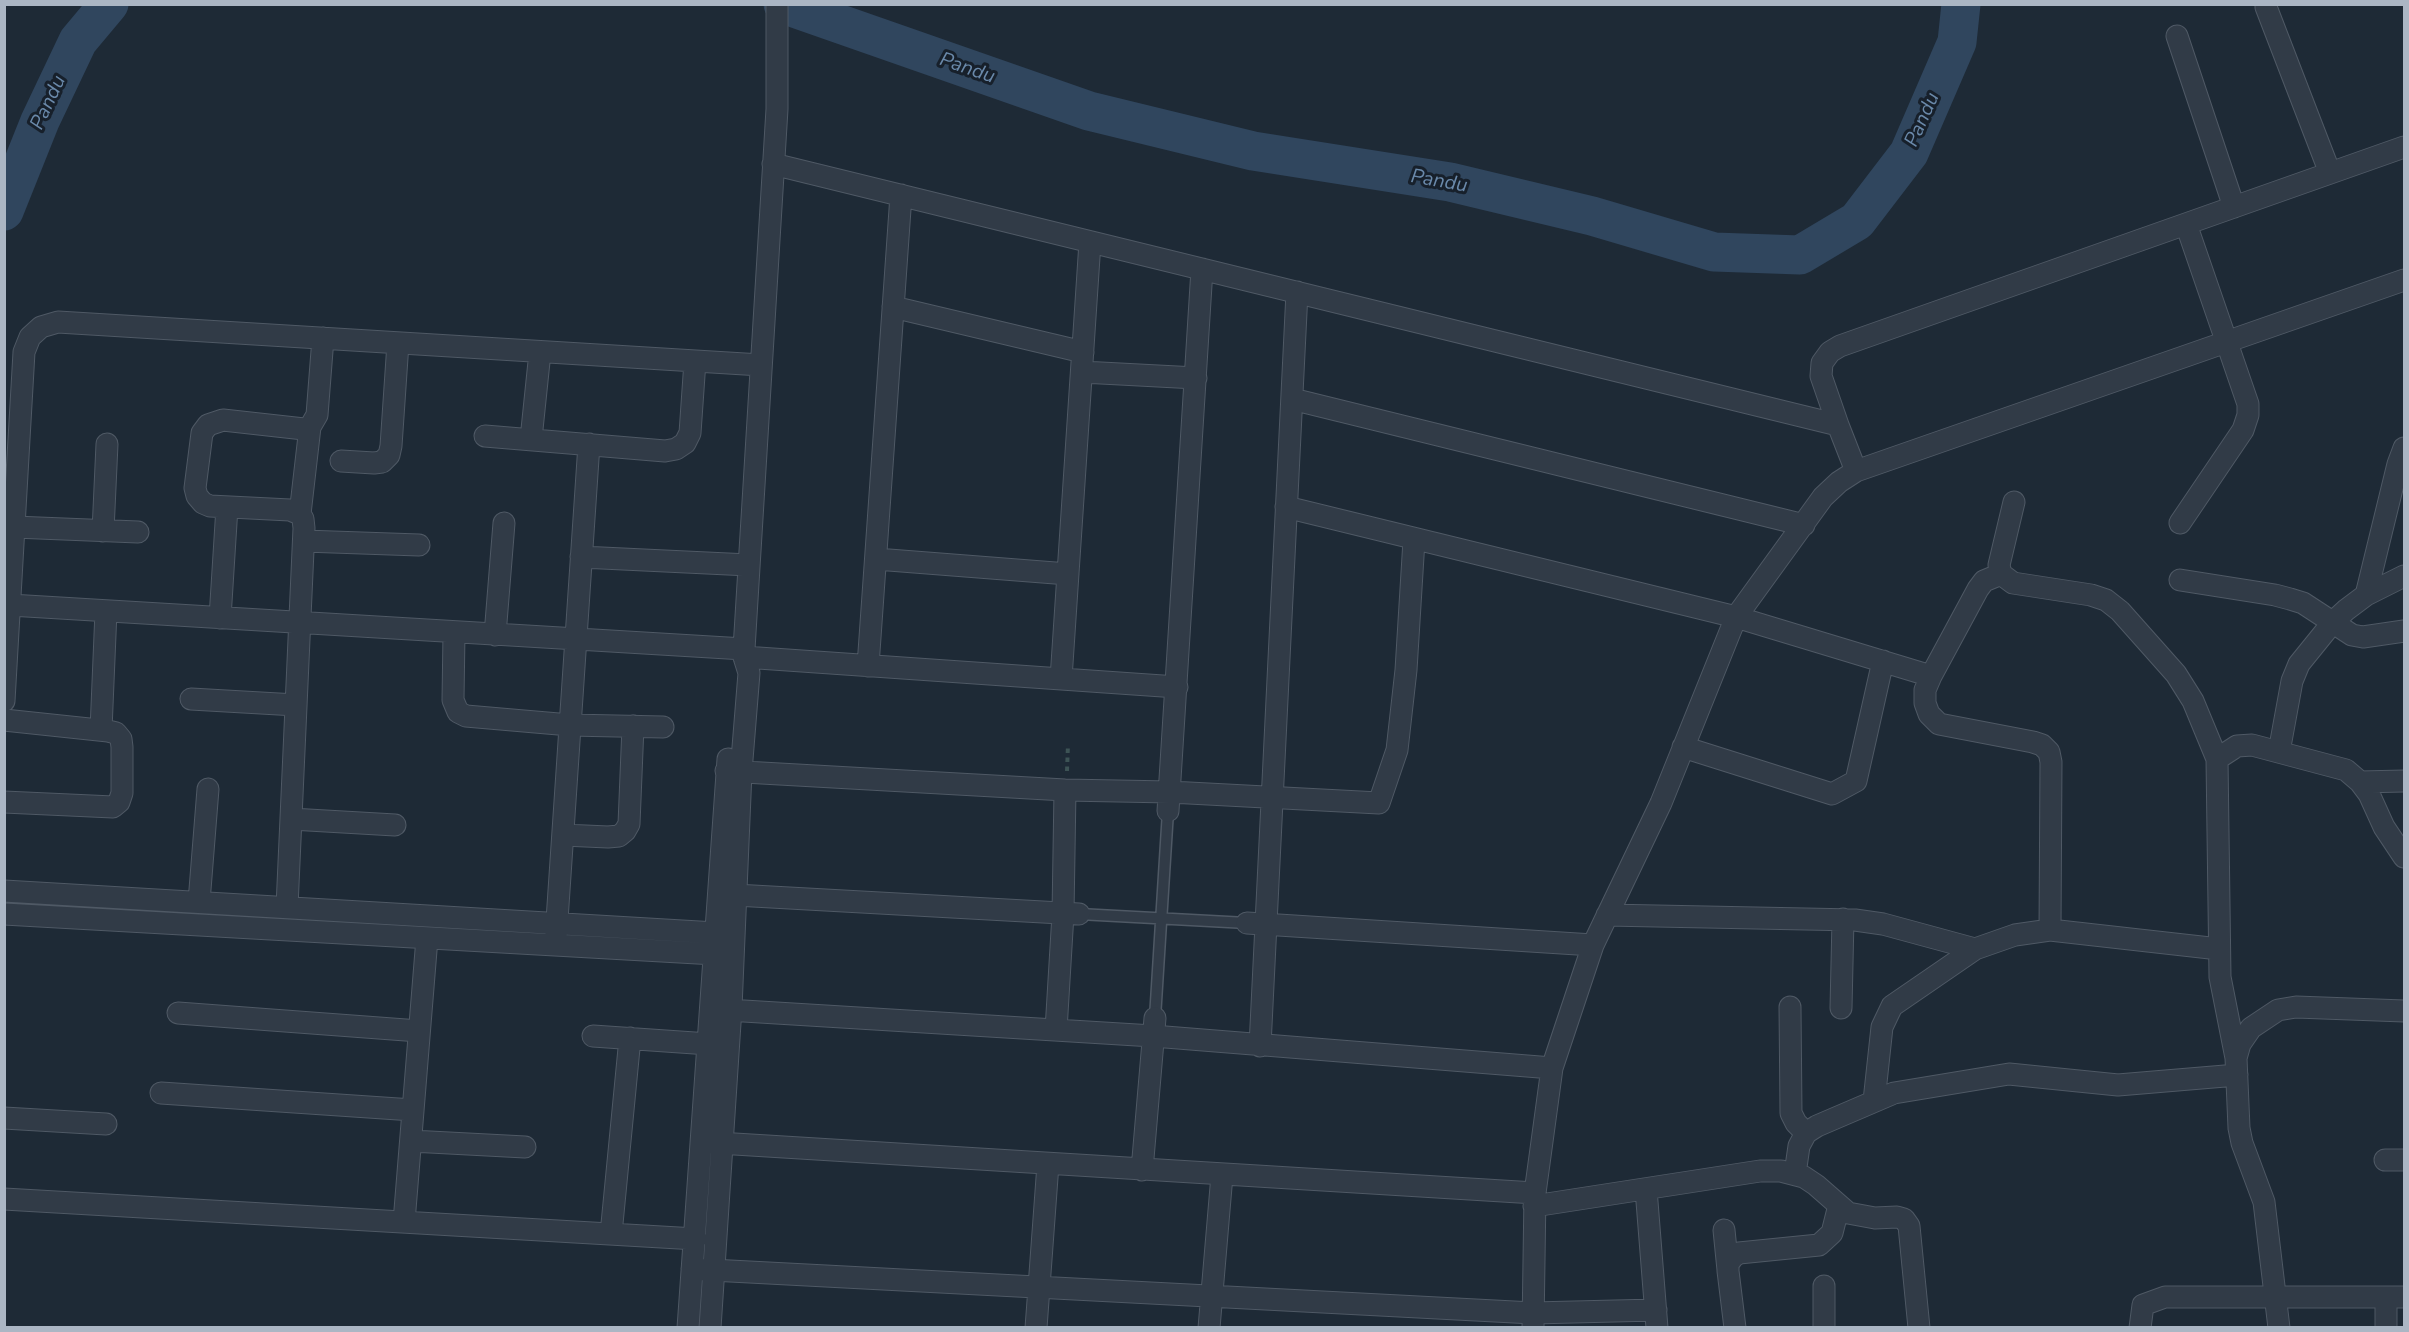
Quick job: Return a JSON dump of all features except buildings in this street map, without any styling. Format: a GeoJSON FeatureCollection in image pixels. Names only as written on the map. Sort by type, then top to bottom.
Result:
{"type":"FeatureCollection","features":[{"type":"Feature","properties":{"kind":"street"},"geometry":{"type":"LineString","coordinates":[[720,944],[735,895],[736,669],[744,653],[777,108],[777,4]]}},
{"type":"Feature","properties":{"kind":"street"},"geometry":{"type":"LineString","coordinates":[[2266,7],[2330,173]]}},
{"type":"Feature","properties":{"kind":"street"},"geometry":{"type":"LineString","coordinates":[[2177,36],[2234,207]]}},
{"type":"Feature","properties":{"kind":"street"},"geometry":{"type":"LineString","coordinates":[[1856,471],[1821,376],[1822,363],[1830,352],[1840,346],[2404,147]]}},
{"type":"Feature","properties":{"kind":"street"},"geometry":{"type":"LineString","coordinates":[[773,164],[1838,424]]}},
{"type":"Feature","properties":{"kind":"street"},"geometry":{"type":"LineString","coordinates":[[868,666],[901,195]]}},
{"type":"Feature","properties":{"kind":"street"},"geometry":{"type":"LineString","coordinates":[[2180,523],[2243,430],[2248,415],[2248,404],[2186,224]]}},
{"type":"Feature","properties":{"kind":"street"},"geometry":{"type":"LineString","coordinates":[[1061,679],[1090,242]]}},
{"type":"Feature","properties":{"kind":"street"},"geometry":{"type":"LineString","coordinates":[[1169,801],[1202,269]]}},
{"type":"Feature","properties":{"kind":"street"},"geometry":{"type":"LineString","coordinates":[[1533,1320],[1534,1199],[1552,1068],[1593,945],[1661,803],[1736,617],[1823,497],[1839,482],[1856,471],[2404,280]]}},
{"type":"Feature","properties":{"kind":"street"},"geometry":{"type":"LineString","coordinates":[[1260,1046],[1257,923],[1272,797],[1297,292]]}},
{"type":"Feature","properties":{"kind":"street"},"geometry":{"type":"LineString","coordinates":[[893,307],[1082,362],[1196,378]]}},
{"type":"Feature","properties":{"kind":"street"},"geometry":{"type":"LineString","coordinates":[[4,701],[10,605],[9,556],[14,527],[24,352],[30,337],[41,327],[58,322],[761,365]]}},
{"type":"Feature","properties":{"kind":"street"},"geometry":{"type":"LineString","coordinates":[[288,907],[304,541],[304,528],[300,514],[310,427],[317,415],[324,338]]}},
{"type":"Feature","properties":{"kind":"street"},"geometry":{"type":"LineString","coordinates":[[341,461],[382,462],[389,455],[398,343]]}},
{"type":"Feature","properties":{"kind":"street"},"geometry":{"type":"LineString","coordinates":[[531,439],[540,351]]}},
{"type":"Feature","properties":{"kind":"street"},"geometry":{"type":"LineString","coordinates":[[485,436],[665,451],[676,449],[685,443],[690,433],[695,361]]}},
{"type":"Feature","properties":{"kind":"street"},"geometry":{"type":"LineString","coordinates":[[1292,399],[1804,525]]}},
{"type":"Feature","properties":{"kind":"street"},"geometry":{"type":"LineString","coordinates":[[300,514],[290,510],[210,506],[203,503],[197,496],[195,488],[202,433],[208,425],[224,420],[304,429],[310,427]]}},
{"type":"Feature","properties":{"kind":"street"},"geometry":{"type":"LineString","coordinates":[[103,531],[107,444]]}},
{"type":"Feature","properties":{"kind":"street"},"geometry":{"type":"LineString","coordinates":[[555,945],[589,444]]}},
{"type":"Feature","properties":{"kind":"street"},"geometry":{"type":"LineString","coordinates":[[2366,595],[2398,464],[2404,448]]}},
{"type":"Feature","properties":{"kind":"street"},"geometry":{"type":"LineString","coordinates":[[2014,502],[1999,566],[2001,574],[2013,583],[2091,594],[2106,600],[2120,611],[2176,674],[2193,701],[2217,759],[2219,949],[2223,999],[2236,1067],[2239,1128],[2245,1153],[2264,1202],[2279,1328]]}},
{"type":"Feature","properties":{"kind":"street"},"geometry":{"type":"LineString","coordinates":[[220,618],[226,507]]}},
{"type":"Feature","properties":{"kind":"street"},"geometry":{"type":"LineString","coordinates":[[1286,507],[1736,617],[1931,676]]}},
{"type":"Feature","properties":{"kind":"street"},"geometry":{"type":"LineString","coordinates":[[495,635],[504,523]]}},
{"type":"Feature","properties":{"kind":"street"},"geometry":{"type":"LineString","coordinates":[[14,527],[138,532]]}},
{"type":"Feature","properties":{"kind":"street"},"geometry":{"type":"LineString","coordinates":[[734,771],[1065,790],[1169,801],[1272,797],[1379,803],[1397,750],[1406,670],[1414,540]]}},
{"type":"Feature","properties":{"kind":"street"},"geometry":{"type":"LineString","coordinates":[[304,541],[419,545]]}},
{"type":"Feature","properties":{"kind":"street"},"geometry":{"type":"LineString","coordinates":[[581,557],[749,565]]}},
{"type":"Feature","properties":{"kind":"street"},"geometry":{"type":"LineString","coordinates":[[876,559],[1068,574]]}},
{"type":"Feature","properties":{"kind":"street"},"geometry":{"type":"LineString","coordinates":[[2001,574],[1984,581],[1978,589],[1931,676],[1925,690],[1925,703],[1929,714],[1939,724],[2033,742],[2042,745],[2049,752],[2051,762],[2050,930]]}},
{"type":"Feature","properties":{"kind":"street"},"geometry":{"type":"LineString","coordinates":[[2279,752],[2292,681],[2299,664],[2333,622],[2366,595],[2404,576]]}},
{"type":"Feature","properties":{"kind":"street"},"geometry":{"type":"LineString","coordinates":[[2180,580],[2282,597],[2303,603],[2352,635],[2362,637],[2404,631]]}},
{"type":"Feature","properties":{"kind":"street"},"geometry":{"type":"LineString","coordinates":[[10,605],[576,640],[744,653],[868,666],[1177,687]]}},
{"type":"Feature","properties":{"kind":"street"},"geometry":{"type":"LineString","coordinates":[[101,730],[106,611]]}},
{"type":"Feature","properties":{"kind":"street"},"geometry":{"type":"LineString","coordinates":[[454,633],[453,700],[458,712],[466,716],[570,725],[663,727]]}},
{"type":"Feature","properties":{"kind":"street"},"geometry":{"type":"LineString","coordinates":[[1683,747],[1832,794],[1856,782],[1883,662]]}},
{"type":"Feature","properties":{"kind":"street"},"geometry":{"type":"LineString","coordinates":[[191,699],[296,705]]}},
{"type":"Feature","properties":{"kind":"street"},"geometry":{"type":"LineString","coordinates":[[4,720],[116,733],[121,739],[122,793],[119,802],[113,807],[103,808],[4,802]]}},
{"type":"Feature","properties":{"kind":"street"},"geometry":{"type":"LineString","coordinates":[[563,835],[608,837],[618,836],[625,831],[629,824],[633,726]]}},
{"type":"Feature","properties":{"kind":"street"},"geometry":{"type":"LineString","coordinates":[[2217,759],[2237,746],[2252,746],[2346,770],[2360,782],[2384,827],[2404,857]]}},
{"type":"Feature","properties":{"kind":"street"},"geometry":{"type":"LineString","coordinates":[[688,1328],[702,1269],[721,1008],[720,944],[734,771]]}},
{"type":"Feature","properties":{"kind":"street"},"geometry":{"type":"LineString","coordinates":[[2360,782],[2404,781]]}},
{"type":"Feature","properties":{"kind":"street"},"geometry":{"type":"LineString","coordinates":[[199,902],[208,789]]}},
{"type":"Feature","properties":{"kind":"street"},"geometry":{"type":"LineString","coordinates":[[1056,1030],[1071,914],[1065,790]]}},
{"type":"Feature","properties":{"kind":"street"},"geometry":{"type":"LineString","coordinates":[[291,819],[395,825]]}},
{"type":"Feature","properties":{"kind":"street"},"geometry":{"type":"LineString","coordinates":[[4,891],[557,923],[720,944]]}},
{"type":"Feature","properties":{"kind":"street"},"geometry":{"type":"LineString","coordinates":[[735,895],[1071,914]]}},
{"type":"Feature","properties":{"kind":"street"},"geometry":{"type":"LineString","coordinates":[[4,914],[555,945],[720,944]]}},
{"type":"Feature","properties":{"kind":"street"},"geometry":{"type":"LineString","coordinates":[[1607,915],[1843,919],[1883,924],[1975,949]]}},
{"type":"Feature","properties":{"kind":"street"},"geometry":{"type":"LineString","coordinates":[[1841,1008],[1843,919]]}},
{"type":"Feature","properties":{"kind":"street"},"geometry":{"type":"LineString","coordinates":[[1257,923],[1593,945]]}},
{"type":"Feature","properties":{"kind":"street"},"geometry":{"type":"LineString","coordinates":[[1874,1101],[1882,1027],[1892,1006],[1975,949],[2015,935],[2050,930],[2219,949]]}},
{"type":"Feature","properties":{"kind":"street"},"geometry":{"type":"LineString","coordinates":[[404,1222],[427,938]]}},
{"type":"Feature","properties":{"kind":"street"},"geometry":{"type":"LineString","coordinates":[[1790,1007],[1791,1113],[1796,1123],[1806,1133]]}},
{"type":"Feature","properties":{"kind":"street"},"geometry":{"type":"LineString","coordinates":[[2236,1067],[2240,1044],[2251,1028],[2278,1011],[2296,1007],[2404,1011]]}},
{"type":"Feature","properties":{"kind":"street"},"geometry":{"type":"LineString","coordinates":[[721,1008],[1056,1030],[1154,1027],[1260,1046],[1552,1068]]}},
{"type":"Feature","properties":{"kind":"street"},"geometry":{"type":"LineString","coordinates":[[710,1328],[696,1239],[712,1143],[709,1044],[721,1008]]}},
{"type":"Feature","properties":{"kind":"street"},"geometry":{"type":"LineString","coordinates":[[178,1013],[419,1031]]}},
{"type":"Feature","properties":{"kind":"street"},"geometry":{"type":"LineString","coordinates":[[1142,1170],[1154,1027]]}},
{"type":"Feature","properties":{"kind":"street"},"geometry":{"type":"LineString","coordinates":[[592,1036],[709,1044]]}},
{"type":"Feature","properties":{"kind":"street"},"geometry":{"type":"LineString","coordinates":[[611,1234],[630,1038]]}},
{"type":"Feature","properties":{"kind":"street"},"geometry":{"type":"LineString","coordinates":[[1795,1174],[1799,1146],[1806,1133],[1817,1126],[1894,1093],[1923,1086],[2008,1074],[2118,1085],[2236,1067]]}},
{"type":"Feature","properties":{"kind":"street"},"geometry":{"type":"LineString","coordinates":[[161,1093],[413,1110]]}},
{"type":"Feature","properties":{"kind":"street"},"geometry":{"type":"LineString","coordinates":[[4,1118],[106,1124]]}},
{"type":"Feature","properties":{"kind":"street"},"geometry":{"type":"LineString","coordinates":[[411,1141],[525,1147]]}},
{"type":"Feature","properties":{"kind":"street"},"geometry":{"type":"LineString","coordinates":[[712,1143],[1222,1175],[1534,1199],[1646,1189],[1760,1171],[1795,1174],[1816,1185],[1848,1213],[1859,1217],[1897,1217],[1909,1226],[1919,1328]]}},
{"type":"Feature","properties":{"kind":"street"},"geometry":{"type":"LineString","coordinates":[[1036,1328],[1048,1164]]}},
{"type":"Feature","properties":{"kind":"street"},"geometry":{"type":"LineString","coordinates":[[1209,1328],[1222,1175]]}},
{"type":"Feature","properties":{"kind":"street"},"geometry":{"type":"LineString","coordinates":[[702,1269],[1211,1296],[1533,1320],[1657,1319],[1646,1189]]}},
{"type":"Feature","properties":{"kind":"street"},"geometry":{"type":"LineString","coordinates":[[4,1199],[696,1239]]}},
{"type":"Feature","properties":{"kind":"street"},"geometry":{"type":"LineString","coordinates":[[1728,1271],[1728,1264],[1739,1253],[1819,1245],[1832,1233],[1839,1205]]}},
{"type":"Feature","properties":{"kind":"street"},"geometry":{"type":"LineString","coordinates":[[1724,1230],[1735,1328]]}},
{"type":"Feature","properties":{"kind":"street"},"geometry":{"type":"LineString","coordinates":[[1824,1286],[1824,1328]]}},
{"type":"Feature","properties":{"kind":"street"},"geometry":{"type":"LineString","coordinates":[[2140,1328],[2143,1305],[2165,1296],[2395,1297],[2386,1328]]}},
{"type":"Feature","properties":{"kind":"lane"},"geometry":{"type":"LineString","coordinates":[[1154,1027],[1169,801]]}},
{"type":"Feature","properties":{"kind":"lane"},"geometry":{"type":"LineString","coordinates":[[1071,914],[1257,923]]}},
{"type":"Feature","properties":{"kind":"waterway","name":"Pandu"},"geometry":{"type":"LineString","coordinates":[[4,211],[40,121],[78,41],[109,4]]}},
{"type":"Feature","properties":{"kind":"waterway","name":"Pandu"},"geometry":{"type":"LineString","coordinates":[[783,4],[1089,111],[1253,151],[1450,182],[1592,216],[1714,252],[1800,255],[1857,221],[1909,153],[1957,42],[1961,4]]}}]}
